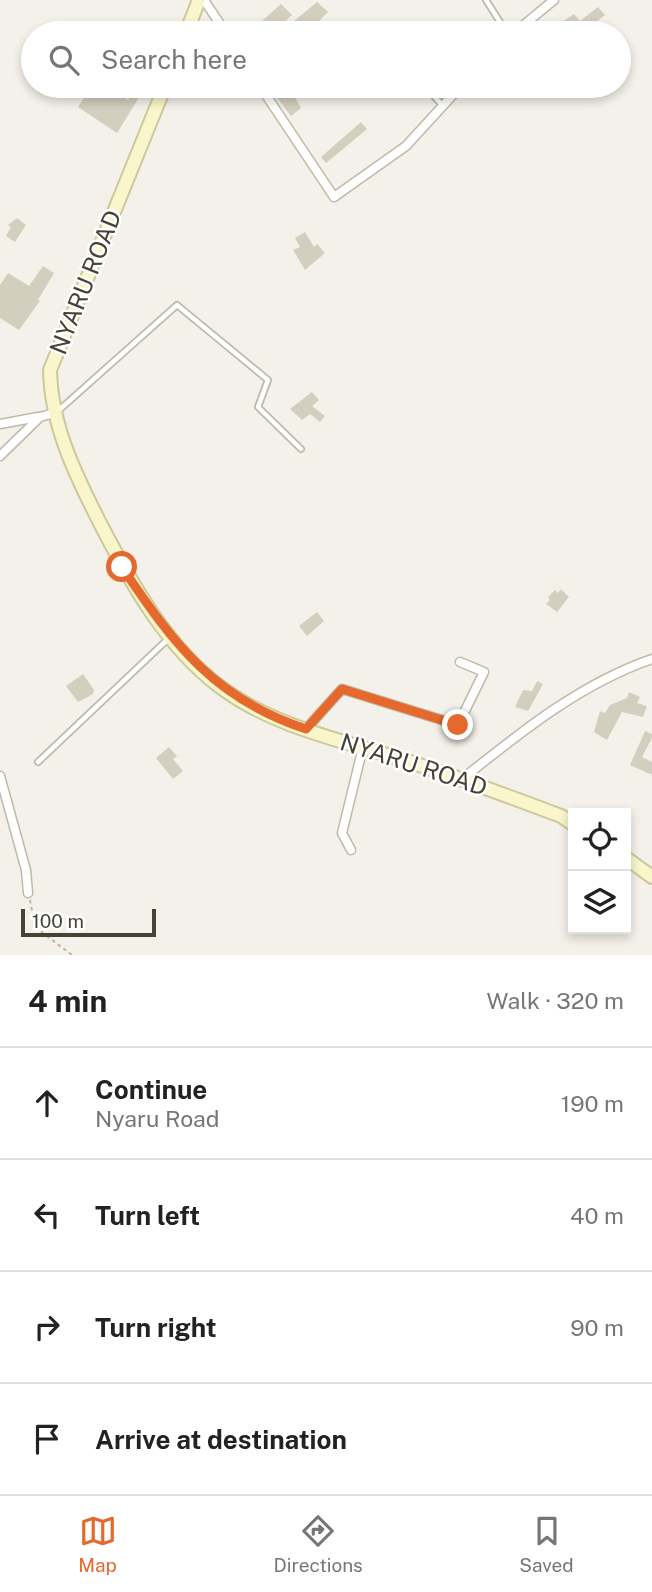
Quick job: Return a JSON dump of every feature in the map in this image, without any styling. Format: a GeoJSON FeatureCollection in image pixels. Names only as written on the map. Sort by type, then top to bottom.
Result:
{"type":"FeatureCollection","features":[{"type":"Feature","properties":{"kind":"main road"},"geometry":{"type":"LineString","coordinates":[[191,21],[201,0]]}},
{"type":"Feature","properties":{"kind":"main road","name":"NYARU ROAD"},"geometry":{"type":"LineString","coordinates":[[160,98],[50,370],[54,414],[77,477],[122,567],[171,636],[219,687],[253,708],[306,729],[462,779],[568,821]]}},
{"type":"Feature","properties":{"kind":"main road"},"geometry":{"type":"LineString","coordinates":[[631,862],[652,877]]}},
{"type":"Feature","properties":{"kind":"street"},"geometry":{"type":"LineString","coordinates":[[201,0],[217,21]]}},
{"type":"Feature","properties":{"kind":"street"},"geometry":{"type":"LineString","coordinates":[[533,21],[554,0]]}},
{"type":"Feature","properties":{"kind":"street"},"geometry":{"type":"LineString","coordinates":[[268,98],[334,197],[405,146],[450,98]]}},
{"type":"Feature","properties":{"kind":"street"},"geometry":{"type":"LineString","coordinates":[[0,424],[54,414]]}},
{"type":"Feature","properties":{"kind":"street"},"geometry":{"type":"LineString","coordinates":[[0,456],[40,417]]}},
{"type":"Feature","properties":{"kind":"street"},"geometry":{"type":"LineString","coordinates":[[462,779],[562,704],[622,670],[652,659]]}},
{"type":"Feature","properties":{"kind":"street"},"geometry":{"type":"LineString","coordinates":[[306,729],[342,689],[458,725],[484,672],[460,662]]}},
{"type":"Feature","properties":{"kind":"street"},"geometry":{"type":"LineString","coordinates":[[351,850],[342,833],[363,747]]}},
{"type":"Feature","properties":{"kind":"street"},"geometry":{"type":"LineString","coordinates":[[0,776],[26,870],[29,892]]}},
{"type":"Feature","properties":{"kind":"lane"},"geometry":{"type":"LineString","coordinates":[[486,0],[499,21]]}},
{"type":"Feature","properties":{"kind":"lane"},"geometry":{"type":"LineString","coordinates":[[436,98],[443,106]]}},
{"type":"Feature","properties":{"kind":"lane"},"geometry":{"type":"LineString","coordinates":[[54,414],[177,305],[268,380],[258,407],[301,449]]}},
{"type":"Feature","properties":{"kind":"lane"},"geometry":{"type":"LineString","coordinates":[[38,762],[171,636]]}},
{"type":"Feature","properties":{"kind":"path"},"geometry":{"type":"LineString","coordinates":[[29,892],[35,927],[72,955]]}},
{"type":"Feature","properties":{"kind":"building"},"geometry":{"type":"Polygon","coordinates":[[[317,2],[328,12],[319,21],[294,21],[317,2]]]}},
{"type":"Feature","properties":{"kind":"building"},"geometry":{"type":"Polygon","coordinates":[[[281,4],[292,15],[285,21],[262,21],[281,4]]]}},
{"type":"Feature","properties":{"kind":"building"},"geometry":{"type":"Polygon","coordinates":[[[598,7],[605,15],[597,21],[580,21],[598,7]]]}},
{"type":"Feature","properties":{"kind":"building"},"geometry":{"type":"Polygon","coordinates":[[[574,14],[580,21],[563,21],[574,14]]]}},
{"type":"Feature","properties":{"kind":"building"},"geometry":{"type":"Polygon","coordinates":[[[84,98],[139,98],[117,133],[78,107],[84,98]]]}},
{"type":"Feature","properties":{"kind":"building"},"geometry":{"type":"Polygon","coordinates":[[[277,98],[295,98],[301,108],[291,116],[277,98]]]}},
{"type":"Feature","properties":{"kind":"building"},"geometry":{"type":"Polygon","coordinates":[[[361,122],[367,129],[326,163],[321,157],[361,122]]]}},
{"type":"Feature","properties":{"kind":"building"},"geometry":{"type":"Polygon","coordinates":[[[17,218],[26,225],[15,242],[6,236],[11,227],[8,225],[17,218]]]}},
{"type":"Feature","properties":{"kind":"building"},"geometry":{"type":"Polygon","coordinates":[[[305,232],[314,247],[317,244],[325,253],[305,270],[293,250],[300,247],[295,238],[305,232]]]}},
{"type":"Feature","properties":{"kind":"building"},"geometry":{"type":"Polygon","coordinates":[[[43,266],[54,273],[38,300],[40,301],[19,330],[0,318],[0,285],[8,273],[29,286],[43,266]]]}},
{"type":"Feature","properties":{"kind":"building"},"geometry":{"type":"Polygon","coordinates":[[[312,392],[319,400],[312,406],[325,416],[320,422],[310,414],[302,420],[290,409],[312,392]]]}},
{"type":"Feature","properties":{"kind":"building"},"geometry":{"type":"Polygon","coordinates":[[[561,589],[569,597],[557,612],[546,604],[550,600],[548,597],[555,590],[558,593],[561,589]]]}},
{"type":"Feature","properties":{"kind":"building"},"geometry":{"type":"Polygon","coordinates":[[[317,612],[324,621],[307,636],[299,626],[317,612]]]}},
{"type":"Feature","properties":{"kind":"building"},"geometry":{"type":"Polygon","coordinates":[[[83,674],[94,690],[93,694],[78,702],[66,686],[83,674]]]}},
{"type":"Feature","properties":{"kind":"building"},"geometry":{"type":"Polygon","coordinates":[[[537,681],[543,684],[528,711],[515,707],[523,690],[532,691],[537,681]]]}},
{"type":"Feature","properties":{"kind":"building"},"geometry":{"type":"Polygon","coordinates":[[[629,692],[640,697],[637,703],[647,706],[643,717],[622,712],[607,740],[594,732],[600,711],[605,713],[610,705],[627,698],[629,692]]]}},
{"type":"Feature","properties":{"kind":"building"},"geometry":{"type":"Polygon","coordinates":[[[645,731],[652,734],[652,738],[642,757],[652,762],[652,775],[630,765],[645,731]]]}},
{"type":"Feature","properties":{"kind":"building"},"geometry":{"type":"Polygon","coordinates":[[[169,747],[177,756],[173,759],[183,771],[173,779],[156,758],[169,747]]]}},
{"type":"Feature","properties":{"kind":"route"},"geometry":{"type":"LineString","coordinates":[[122,567],[158,621],[192,662],[219,687],[253,708],[306,729],[342,689],[458,725]]}}]}
